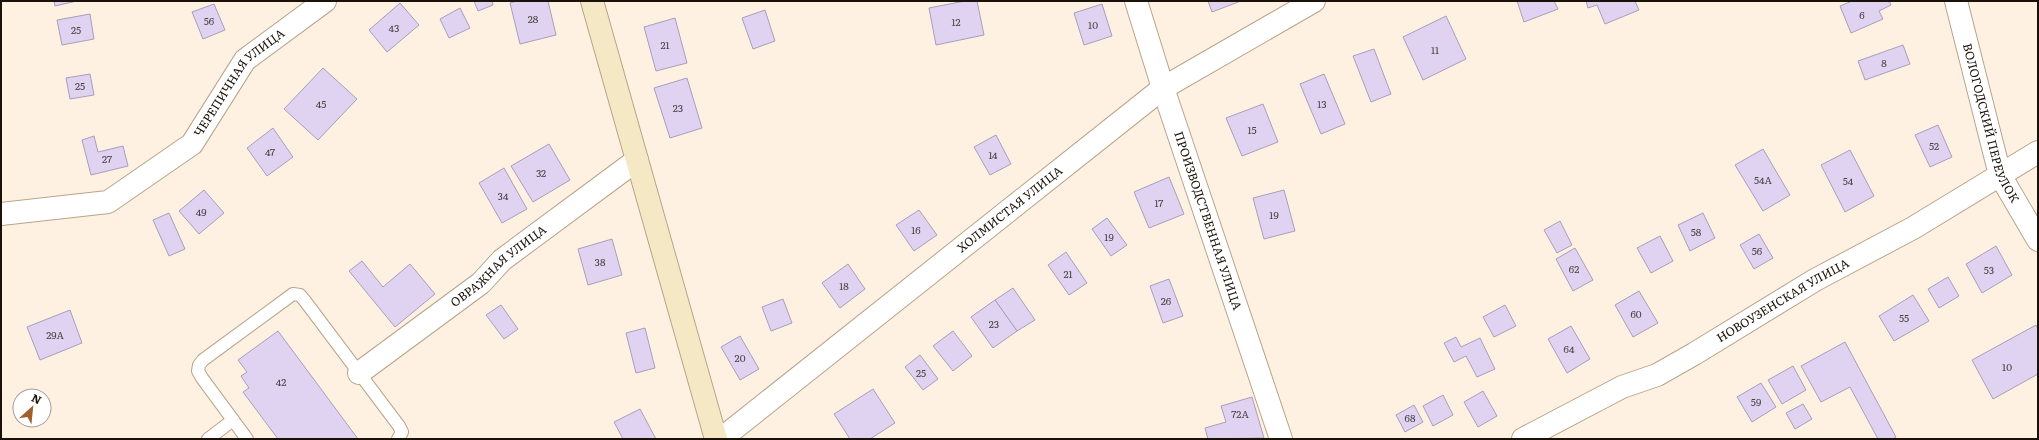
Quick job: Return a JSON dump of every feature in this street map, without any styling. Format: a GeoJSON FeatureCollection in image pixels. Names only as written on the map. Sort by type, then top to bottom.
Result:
{"type":"FeatureCollection","features":[{"type":"Feature","properties":{"kind":"street","name":"ЧЕРЕПИЧНАЯ УЛИЦА"},"geometry":{"type":"LineString","coordinates":[[1,214],[108,202],[192,144],[245,60],[326,1]]}},
{"type":"Feature","properties":{"kind":"street"},"geometry":{"type":"LineString","coordinates":[[592,1],[716,439]]}},
{"type":"Feature","properties":{"kind":"street","name":"ПРОИЗВОДСТВЕННАЯ УЛИЦА"},"geometry":{"type":"LineString","coordinates":[[1136,1],[1163,88],[1281,439]]}},
{"type":"Feature","properties":{"kind":"street","name":"ХОЛМИСТАЯ УЛИЦА"},"geometry":{"type":"LineString","coordinates":[[721,439],[1163,88],[1314,1]]}},
{"type":"Feature","properties":{"kind":"street","name":"ВОЛОГОДСКИЙ ПЕРЕУЛОК"},"geometry":{"type":"LineString","coordinates":[[1956,1],[2000,175],[2038,240]]}},
{"type":"Feature","properties":{"kind":"street","name":"НОВОУЗЕНСКАЯ УЛИЦА"},"geometry":{"type":"LineString","coordinates":[[1523,439],[1622,387],[1657,375],[1815,280],[1913,228],[2038,152]]}},
{"type":"Feature","properties":{"kind":"street","name":"ОВРАЖНАЯ УЛИЦА"},"geometry":{"type":"LineString","coordinates":[[359,373],[481,283],[502,260],[637,160]]}},
{"type":"Feature","properties":{"kind":"lane"},"geometry":{"type":"LineString","coordinates":[[247,439],[202,378],[198,371],[199,365],[203,360],[293,294],[300,295],[305,301],[399,426],[402,432],[398,439]]}},
{"type":"Feature","properties":{"kind":"lane"},"geometry":{"type":"LineString","coordinates":[[208,439],[233,420]]}},
{"type":"Feature","properties":{"kind":"building"},"geometry":{"type":"Polygon","coordinates":[[[54,1],[77,1],[55,6],[54,1]]]}},
{"type":"Feature","properties":{"kind":"building"},"geometry":{"type":"Polygon","coordinates":[[[474,1],[492,1],[493,5],[478,11],[474,1]]]}},
{"type":"Feature","properties":{"kind":"building"},"geometry":{"type":"Polygon","coordinates":[[[517,1],[548,1],[556,35],[520,44],[510,3],[517,1]]]}},
{"type":"Feature","properties":{"kind":"building"},"geometry":{"type":"Polygon","coordinates":[[[965,1],[977,1],[984,35],[936,45],[929,8],[965,1]]]}},
{"type":"Feature","properties":{"kind":"building"},"geometry":{"type":"Polygon","coordinates":[[[1208,1],[1241,1],[1212,12],[1208,1]]]}},
{"type":"Feature","properties":{"kind":"building"},"geometry":{"type":"Polygon","coordinates":[[[1517,1],[1554,1],[1558,9],[1524,22],[1517,1]]]}},
{"type":"Feature","properties":{"kind":"building"},"geometry":{"type":"Polygon","coordinates":[[[1586,1],[1635,1],[1639,10],[1605,24],[1597,5],[1588,8],[1586,1]]]}},
{"type":"Feature","properties":{"kind":"building"},"geometry":{"type":"Polygon","coordinates":[[[1852,1],[1889,1],[1891,5],[1879,11],[1883,19],[1851,33],[1840,6],[1852,1]]]}},
{"type":"Feature","properties":{"kind":"building"},"geometry":{"type":"Polygon","coordinates":[[[400,3],[419,25],[387,52],[369,30],[400,3]]]}},
{"type":"Feature","properties":{"kind":"building"},"geometry":{"type":"Polygon","coordinates":[[[214,4],[225,30],[203,39],[192,12],[214,4]]]}},
{"type":"Feature","properties":{"kind":"building"},"geometry":{"type":"Polygon","coordinates":[[[1102,4],[1112,36],[1084,45],[1074,13],[1102,4]]]}},
{"type":"Feature","properties":{"kind":"building"},"geometry":{"type":"Polygon","coordinates":[[[460,8],[470,28],[449,38],[440,19],[460,8]]]}},
{"type":"Feature","properties":{"kind":"building"},"geometry":{"type":"Polygon","coordinates":[[[765,10],[775,41],[753,49],[742,18],[765,10]]]}},
{"type":"Feature","properties":{"kind":"building"},"geometry":{"type":"Polygon","coordinates":[[[90,14],[94,39],[62,45],[57,20],[90,14]]]}},
{"type":"Feature","properties":{"kind":"building"},"geometry":{"type":"Polygon","coordinates":[[[1446,16],[1466,59],[1423,80],[1403,37],[1446,16]]]}},
{"type":"Feature","properties":{"kind":"building"},"geometry":{"type":"Polygon","coordinates":[[[675,18],[687,63],[656,71],[644,27],[675,18]]]}},
{"type":"Feature","properties":{"kind":"building"},"geometry":{"type":"Polygon","coordinates":[[[1903,45],[1910,64],[1865,80],[1858,61],[1903,45]]]}},
{"type":"Feature","properties":{"kind":"building"},"geometry":{"type":"Polygon","coordinates":[[[1374,49],[1391,94],[1371,102],[1353,56],[1374,49]]]}},
{"type":"Feature","properties":{"kind":"building"},"geometry":{"type":"Polygon","coordinates":[[[323,68],[357,99],[318,140],[284,109],[323,68]]]}},
{"type":"Feature","properties":{"kind":"building"},"geometry":{"type":"Polygon","coordinates":[[[90,74],[94,95],[70,99],[66,78],[90,74]]]}},
{"type":"Feature","properties":{"kind":"building"},"geometry":{"type":"Polygon","coordinates":[[[1324,74],[1345,124],[1321,134],[1300,84],[1324,74]]]}},
{"type":"Feature","properties":{"kind":"building"},"geometry":{"type":"Polygon","coordinates":[[[687,78],[702,128],[670,138],[654,88],[687,78]]]}},
{"type":"Feature","properties":{"kind":"building"},"geometry":{"type":"Polygon","coordinates":[[[1263,104],[1278,142],[1242,156],[1226,118],[1263,104]]]}},
{"type":"Feature","properties":{"kind":"building"},"geometry":{"type":"Polygon","coordinates":[[[1938,125],[1952,157],[1930,167],[1915,135],[1938,125]]]}},
{"type":"Feature","properties":{"kind":"building"},"geometry":{"type":"Polygon","coordinates":[[[273,128],[293,157],[267,176],[247,148],[273,128]]]}},
{"type":"Feature","properties":{"kind":"building"},"geometry":{"type":"Polygon","coordinates":[[[996,135],[1011,164],[990,175],[974,147],[996,135]]]}},
{"type":"Feature","properties":{"kind":"building"},"geometry":{"type":"Polygon","coordinates":[[[94,136],[98,152],[123,146],[128,166],[91,175],[82,140],[94,136]]]}},
{"type":"Feature","properties":{"kind":"building"},"geometry":{"type":"Polygon","coordinates":[[[549,144],[570,180],[533,202],[511,166],[549,144]]]}},
{"type":"Feature","properties":{"kind":"building"},"geometry":{"type":"Polygon","coordinates":[[[1763,149],[1790,195],[1763,211],[1735,165],[1763,149]]]}},
{"type":"Feature","properties":{"kind":"building"},"geometry":{"type":"Polygon","coordinates":[[[1850,150],[1874,196],[1845,212],[1821,165],[1850,150]]]}},
{"type":"Feature","properties":{"kind":"building"},"geometry":{"type":"Polygon","coordinates":[[[504,168],[527,209],[502,223],[479,183],[504,168]]]}},
{"type":"Feature","properties":{"kind":"building"},"geometry":{"type":"Polygon","coordinates":[[[1169,177],[1184,214],[1149,228],[1134,192],[1169,177]]]}},
{"type":"Feature","properties":{"kind":"building"},"geometry":{"type":"Polygon","coordinates":[[[204,190],[224,213],[199,234],[179,211],[204,190]]]}},
{"type":"Feature","properties":{"kind":"building"},"geometry":{"type":"Polygon","coordinates":[[[1284,190],[1295,231],[1264,239],[1253,198],[1284,190]]]}},
{"type":"Feature","properties":{"kind":"building"},"geometry":{"type":"Polygon","coordinates":[[[919,210],[937,235],[914,251],[896,225],[919,210]]]}},
{"type":"Feature","properties":{"kind":"building"},"geometry":{"type":"Polygon","coordinates":[[[169,213],[185,249],[169,256],[153,220],[169,213]]]}},
{"type":"Feature","properties":{"kind":"building"},"geometry":{"type":"Polygon","coordinates":[[[1703,213],[1715,238],[1690,251],[1678,225],[1703,213]]]}},
{"type":"Feature","properties":{"kind":"building"},"geometry":{"type":"Polygon","coordinates":[[[1107,218],[1127,245],[1111,256],[1092,229],[1107,218]]]}},
{"type":"Feature","properties":{"kind":"building"},"geometry":{"type":"Polygon","coordinates":[[[1560,221],[1572,245],[1557,253],[1544,230],[1560,221]]]}},
{"type":"Feature","properties":{"kind":"building"},"geometry":{"type":"Polygon","coordinates":[[[1759,234],[1773,258],[1754,269],[1740,245],[1759,234]]]}},
{"type":"Feature","properties":{"kind":"building"},"geometry":{"type":"Polygon","coordinates":[[[1660,236],[1673,261],[1651,273],[1637,248],[1660,236]]]}},
{"type":"Feature","properties":{"kind":"building"},"geometry":{"type":"Polygon","coordinates":[[[612,239],[622,275],[588,285],[578,249],[612,239]]]}},
{"type":"Feature","properties":{"kind":"building"},"geometry":{"type":"Polygon","coordinates":[[[1996,246],[2012,275],[1982,293],[1966,264],[1996,246]]]}},
{"type":"Feature","properties":{"kind":"building"},"geometry":{"type":"Polygon","coordinates":[[[1575,248],[1593,280],[1573,291],[1556,259],[1575,248]]]}},
{"type":"Feature","properties":{"kind":"building"},"geometry":{"type":"Polygon","coordinates":[[[1066,252],[1087,283],[1069,295],[1048,265],[1066,252]]]}},
{"type":"Feature","properties":{"kind":"building"},"geometry":{"type":"Polygon","coordinates":[[[362,261],[383,287],[410,264],[435,294],[395,327],[349,271],[362,261]]]}},
{"type":"Feature","properties":{"kind":"building"},"geometry":{"type":"Polygon","coordinates":[[[848,264],[865,289],[840,308],[822,283],[848,264]]]}},
{"type":"Feature","properties":{"kind":"building"},"geometry":{"type":"Polygon","coordinates":[[[1948,277],[1959,296],[1939,308],[1928,289],[1948,277]]]}},
{"type":"Feature","properties":{"kind":"building"},"geometry":{"type":"Polygon","coordinates":[[[1169,279],[1183,316],[1163,323],[1150,286],[1169,279]]]}},
{"type":"Feature","properties":{"kind":"building"},"geometry":{"type":"Polygon","coordinates":[[[1013,288],[1035,320],[1017,331],[995,300],[1013,288]]]}},
{"type":"Feature","properties":{"kind":"building"},"geometry":{"type":"Polygon","coordinates":[[[1639,291],[1658,323],[1633,337],[1615,305],[1639,291]]]}},
{"type":"Feature","properties":{"kind":"building"},"geometry":{"type":"Polygon","coordinates":[[[1913,295],[1929,321],[1894,341],[1879,316],[1913,295]]]}},
{"type":"Feature","properties":{"kind":"building"},"geometry":{"type":"Polygon","coordinates":[[[783,299],[792,323],[771,331],[762,307],[783,299]]]}},
{"type":"Feature","properties":{"kind":"building"},"geometry":{"type":"Polygon","coordinates":[[[995,300],[1017,331],[993,348],[971,317],[995,300]]]}},
{"type":"Feature","properties":{"kind":"building"},"geometry":{"type":"Polygon","coordinates":[[[501,305],[518,329],[504,339],[486,315],[501,305]]]}},
{"type":"Feature","properties":{"kind":"building"},"geometry":{"type":"Polygon","coordinates":[[[1505,305],[1516,326],[1494,337],[1483,317],[1505,305]]]}},
{"type":"Feature","properties":{"kind":"building"},"geometry":{"type":"Polygon","coordinates":[[[70,310],[82,343],[40,360],[27,327],[70,310]]]}},
{"type":"Feature","properties":{"kind":"building"},"geometry":{"type":"Polygon","coordinates":[[[2036,325],[2038,329],[2038,374],[1993,399],[1972,360],[2036,325]]]}},
{"type":"Feature","properties":{"kind":"building"},"geometry":{"type":"Polygon","coordinates":[[[1571,326],[1590,359],[1567,373],[1548,339],[1571,326]]]}},
{"type":"Feature","properties":{"kind":"building"},"geometry":{"type":"Polygon","coordinates":[[[645,328],[655,368],[636,373],[626,333],[645,328]]]}},
{"type":"Feature","properties":{"kind":"building"},"geometry":{"type":"Polygon","coordinates":[[[278,331],[358,439],[278,439],[243,392],[249,388],[241,376],[247,372],[238,360],[278,331]]]}},
{"type":"Feature","properties":{"kind":"building"},"geometry":{"type":"Polygon","coordinates":[[[953,331],[972,356],[953,371],[933,346],[953,331]]]}},
{"type":"Feature","properties":{"kind":"building"},"geometry":{"type":"Polygon","coordinates":[[[740,336],[759,369],[740,380],[721,347],[740,336]]]}},
{"type":"Feature","properties":{"kind":"building"},"geometry":{"type":"Polygon","coordinates":[[[1456,337],[1461,347],[1480,338],[1495,369],[1477,377],[1466,356],[1454,362],[1444,343],[1456,337]]]}},
{"type":"Feature","properties":{"kind":"building"},"geometry":{"type":"Polygon","coordinates":[[[1845,342],[1896,437],[1893,439],[1878,439],[1850,387],[1821,402],[1801,366],[1845,342]]]}},
{"type":"Feature","properties":{"kind":"building"},"geometry":{"type":"Polygon","coordinates":[[[920,355],[938,379],[923,390],[905,367],[920,355]]]}},
{"type":"Feature","properties":{"kind":"building"},"geometry":{"type":"Polygon","coordinates":[[[1793,366],[1806,390],[1782,404],[1768,380],[1793,366]]]}},
{"type":"Feature","properties":{"kind":"building"},"geometry":{"type":"Polygon","coordinates":[[[1761,383],[1776,407],[1752,422],[1737,397],[1761,383]]]}},
{"type":"Feature","properties":{"kind":"building"},"geometry":{"type":"Polygon","coordinates":[[[873,389],[895,423],[870,439],[850,439],[834,414],[873,389]]]}},
{"type":"Feature","properties":{"kind":"building"},"geometry":{"type":"Polygon","coordinates":[[[1483,391],[1497,416],[1478,427],[1464,402],[1483,391]]]}},
{"type":"Feature","properties":{"kind":"building"},"geometry":{"type":"Polygon","coordinates":[[[1443,395],[1453,415],[1433,426],[1423,406],[1443,395]]]}},
{"type":"Feature","properties":{"kind":"building"},"geometry":{"type":"Polygon","coordinates":[[[1252,397],[1264,438],[1208,439],[1205,428],[1226,422],[1221,406],[1252,397]]]}},
{"type":"Feature","properties":{"kind":"building"},"geometry":{"type":"Polygon","coordinates":[[[1803,404],[1812,419],[1795,429],[1786,413],[1803,404]]]}},
{"type":"Feature","properties":{"kind":"building"},"geometry":{"type":"Polygon","coordinates":[[[1414,405],[1423,422],[1405,432],[1396,415],[1414,405]]]}},
{"type":"Feature","properties":{"kind":"building"},"geometry":{"type":"Polygon","coordinates":[[[640,409],[656,439],[623,439],[614,422],[640,409]]]}}]}
